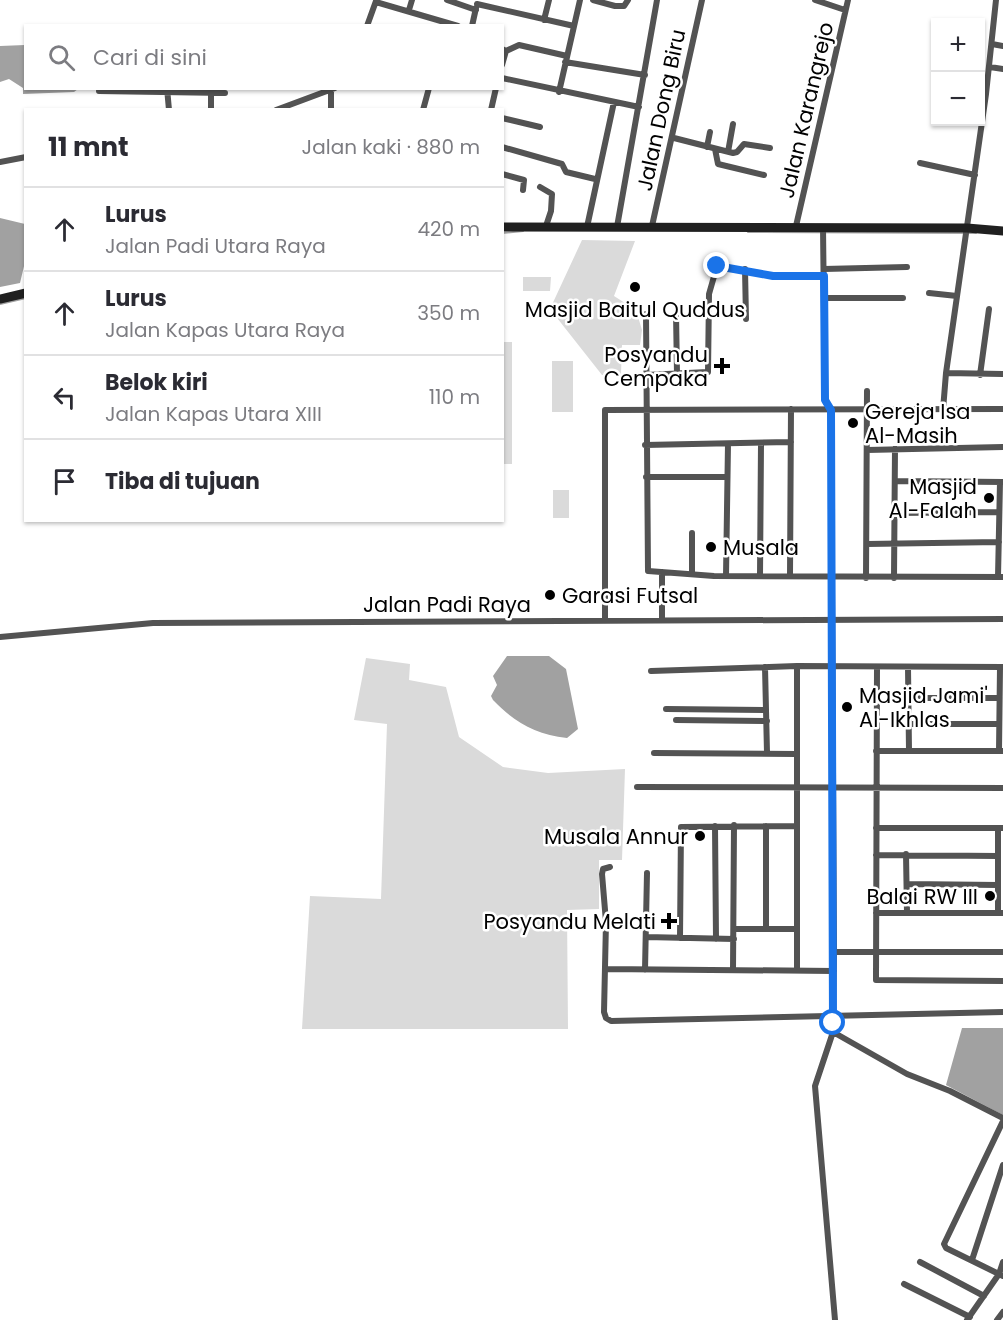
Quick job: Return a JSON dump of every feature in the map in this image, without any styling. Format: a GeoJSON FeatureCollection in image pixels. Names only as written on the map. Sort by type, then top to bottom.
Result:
{"type":"FeatureCollection","features":[{"type":"Feature","properties":{"kind":"street"},"geometry":{"type":"LineString","coordinates":[[409,10],[412,0]]}},
{"type":"Feature","properties":{"kind":"street"},"geometry":{"type":"LineString","coordinates":[[447,0],[574,26]]}},
{"type":"Feature","properties":{"kind":"street"},"geometry":{"type":"LineString","coordinates":[[559,92],[580,0]]}},
{"type":"Feature","properties":{"kind":"street"},"geometry":{"type":"LineString","coordinates":[[594,0],[622,6],[628,0]]}},
{"type":"Feature","properties":{"kind":"street"},"geometry":{"type":"LineString","coordinates":[[617,227],[657,0]]}},
{"type":"Feature","properties":{"kind":"street","name":"Jalan Dong Biru"},"geometry":{"type":"LineString","coordinates":[[652,226],[674,138],[702,0]]}},
{"type":"Feature","properties":{"kind":"street"},"geometry":{"type":"LineString","coordinates":[[815,0],[845,10]]}},
{"type":"Feature","properties":{"kind":"street","name":"Jalan Karangrejo"},"geometry":{"type":"LineString","coordinates":[[796,226],[848,0]]}},
{"type":"Feature","properties":{"kind":"street"},"geometry":{"type":"LineString","coordinates":[[944,410],[946,373],[990,67],[996,0]]}},
{"type":"Feature","properties":{"kind":"street"},"geometry":{"type":"LineString","coordinates":[[368,24],[376,1],[452,24]]}},
{"type":"Feature","properties":{"kind":"street"},"geometry":{"type":"LineString","coordinates":[[544,19],[549,3]]}},
{"type":"Feature","properties":{"kind":"street"},"geometry":{"type":"LineString","coordinates":[[472,24],[477,5]]}},
{"type":"Feature","properties":{"kind":"street"},"geometry":{"type":"LineString","coordinates":[[992,44],[1003,46]]}},
{"type":"Feature","properties":{"kind":"street"},"geometry":{"type":"LineString","coordinates":[[504,50],[519,45],[566,59],[645,75]]}},
{"type":"Feature","properties":{"kind":"street"},"geometry":{"type":"LineString","coordinates":[[990,67],[1003,69]]}},
{"type":"Feature","properties":{"kind":"street"},"geometry":{"type":"LineString","coordinates":[[504,78],[559,92],[639,107]]}},
{"type":"Feature","properties":{"kind":"street"},"geometry":{"type":"LineString","coordinates":[[281,108],[330,90]]}},
{"type":"Feature","properties":{"kind":"street"},"geometry":{"type":"LineString","coordinates":[[331,108],[333,90]]}},
{"type":"Feature","properties":{"kind":"street"},"geometry":{"type":"LineString","coordinates":[[424,108],[428,90]]}},
{"type":"Feature","properties":{"kind":"street"},"geometry":{"type":"LineString","coordinates":[[491,108],[496,90]]}},
{"type":"Feature","properties":{"kind":"street"},"geometry":{"type":"LineString","coordinates":[[99,91],[225,93]]}},
{"type":"Feature","properties":{"kind":"street"},"geometry":{"type":"LineString","coordinates":[[167,91],[169,108]]}},
{"type":"Feature","properties":{"kind":"street"},"geometry":{"type":"LineString","coordinates":[[211,93],[211,108]]}},
{"type":"Feature","properties":{"kind":"street"},"geometry":{"type":"LineString","coordinates":[[587,227],[595,179],[614,102]]}},
{"type":"Feature","properties":{"kind":"street"},"geometry":{"type":"LineString","coordinates":[[504,118],[540,126]]}},
{"type":"Feature","properties":{"kind":"street"},"geometry":{"type":"LineString","coordinates":[[728,152],[733,124]]}},
{"type":"Feature","properties":{"kind":"street"},"geometry":{"type":"LineString","coordinates":[[707,147],[711,132]]}},
{"type":"Feature","properties":{"kind":"street"},"geometry":{"type":"LineString","coordinates":[[674,138],[728,152],[737,152],[746,143],[770,148]]}},
{"type":"Feature","properties":{"kind":"street"},"geometry":{"type":"LineString","coordinates":[[504,148],[562,164],[566,172],[595,179]]}},
{"type":"Feature","properties":{"kind":"street"},"geometry":{"type":"LineString","coordinates":[[715,150],[718,164],[764,175]]}},
{"type":"Feature","properties":{"kind":"street"},"geometry":{"type":"LineString","coordinates":[[0,162],[24,156]]}},
{"type":"Feature","properties":{"kind":"street"},"geometry":{"type":"LineString","coordinates":[[920,163],[975,175]]}},
{"type":"Feature","properties":{"kind":"street"},"geometry":{"type":"LineString","coordinates":[[504,175],[524,180],[523,190]]}},
{"type":"Feature","properties":{"kind":"street"},"geometry":{"type":"LineString","coordinates":[[540,187],[552,194],[552,208],[546,226]]}},
{"type":"Feature","properties":{"kind":"street"},"geometry":{"type":"LineString","coordinates":[[504,227],[796,226],[823,231],[1003,231]]}},
{"type":"Feature","properties":{"kind":"street"},"geometry":{"type":"LineString","coordinates":[[823,231],[825,400],[831,410],[834,971],[833,1032],[815,1086],[835,1320]]}},
{"type":"Feature","properties":{"kind":"street"},"geometry":{"type":"LineString","coordinates":[[646,375],[706,374],[709,370],[709,294],[714,271],[720,266],[773,276],[824,276]]}},
{"type":"Feature","properties":{"kind":"street"},"geometry":{"type":"LineString","coordinates":[[824,269],[907,267]]}},
{"type":"Feature","properties":{"kind":"street"},"geometry":{"type":"LineString","coordinates":[[745,269],[746,319]]}},
{"type":"Feature","properties":{"kind":"street"},"geometry":{"type":"LineString","coordinates":[[0,299],[24,293]]}},
{"type":"Feature","properties":{"kind":"street"},"geometry":{"type":"LineString","coordinates":[[929,293],[957,296]]}},
{"type":"Feature","properties":{"kind":"street"},"geometry":{"type":"LineString","coordinates":[[824,298],[903,298]]}},
{"type":"Feature","properties":{"kind":"street"},"geometry":{"type":"LineString","coordinates":[[980,375],[988,309]]}},
{"type":"Feature","properties":{"kind":"street"},"geometry":{"type":"LineString","coordinates":[[676,313],[677,374]]}},
{"type":"Feature","properties":{"kind":"street"},"geometry":{"type":"LineString","coordinates":[[646,314],[645,445],[650,572],[832,578],[1001,577],[999,542],[1001,482],[895,481]]}},
{"type":"Feature","properties":{"kind":"street"},"geometry":{"type":"LineString","coordinates":[[946,373],[1003,374]]}},
{"type":"Feature","properties":{"kind":"street"},"geometry":{"type":"LineString","coordinates":[[866,578],[867,391]]}},
{"type":"Feature","properties":{"kind":"street"},"geometry":{"type":"LineString","coordinates":[[790,409],[790,576]]}},
{"type":"Feature","properties":{"kind":"street"},"geometry":{"type":"LineString","coordinates":[[604,620],[604,411],[1003,409]]}},
{"type":"Feature","properties":{"kind":"street"},"geometry":{"type":"LineString","coordinates":[[645,445],[791,442]]}},
{"type":"Feature","properties":{"kind":"street"},"geometry":{"type":"LineString","coordinates":[[726,576],[728,444]]}},
{"type":"Feature","properties":{"kind":"street"},"geometry":{"type":"LineString","coordinates":[[760,576],[761,444]]}},
{"type":"Feature","properties":{"kind":"street"},"geometry":{"type":"LineString","coordinates":[[867,450],[1003,447]]}},
{"type":"Feature","properties":{"kind":"street"},"geometry":{"type":"LineString","coordinates":[[894,578],[895,449]]}},
{"type":"Feature","properties":{"kind":"street"},"geometry":{"type":"LineString","coordinates":[[646,477],[727,477]]}},
{"type":"Feature","properties":{"kind":"street"},"geometry":{"type":"LineString","coordinates":[[896,513],[999,512]]}},
{"type":"Feature","properties":{"kind":"street"},"geometry":{"type":"LineString","coordinates":[[692,533],[692,573]]}},
{"type":"Feature","properties":{"kind":"street"},"geometry":{"type":"LineString","coordinates":[[867,544],[999,542]]}},
{"type":"Feature","properties":{"kind":"street"},"geometry":{"type":"LineString","coordinates":[[662,572],[662,620]]}},
{"type":"Feature","properties":{"kind":"street","name":"Jalan Padi Raya"},"geometry":{"type":"LineString","coordinates":[[0,637],[153,623],[1003,620]]}},
{"type":"Feature","properties":{"kind":"street"},"geometry":{"type":"LineString","coordinates":[[797,666],[797,970]]}},
{"type":"Feature","properties":{"kind":"street"},"geometry":{"type":"LineString","coordinates":[[651,671],[797,666],[833,668],[1001,667],[999,698],[1001,751],[876,751]]}},
{"type":"Feature","properties":{"kind":"street"},"geometry":{"type":"LineString","coordinates":[[765,667],[767,753]]}},
{"type":"Feature","properties":{"kind":"street"},"geometry":{"type":"LineString","coordinates":[[877,667],[876,980],[1003,981]]}},
{"type":"Feature","properties":{"kind":"street"},"geometry":{"type":"LineString","coordinates":[[908,667],[909,751]]}},
{"type":"Feature","properties":{"kind":"street"},"geometry":{"type":"LineString","coordinates":[[908,698],[999,698]]}},
{"type":"Feature","properties":{"kind":"street"},"geometry":{"type":"LineString","coordinates":[[666,709],[766,710]]}},
{"type":"Feature","properties":{"kind":"street"},"geometry":{"type":"LineString","coordinates":[[720,720],[721,710]]}},
{"type":"Feature","properties":{"kind":"street"},"geometry":{"type":"LineString","coordinates":[[676,720],[767,722]]}},
{"type":"Feature","properties":{"kind":"street"},"geometry":{"type":"LineString","coordinates":[[909,724],[999,724]]}},
{"type":"Feature","properties":{"kind":"street"},"geometry":{"type":"LineString","coordinates":[[654,753],[797,754]]}},
{"type":"Feature","properties":{"kind":"street"},"geometry":{"type":"LineString","coordinates":[[637,787],[1003,788]]}},
{"type":"Feature","properties":{"kind":"street"},"geometry":{"type":"LineString","coordinates":[[680,938],[680,830],[684,825],[797,826]]}},
{"type":"Feature","properties":{"kind":"street"},"geometry":{"type":"LineString","coordinates":[[733,970],[734,825]]}},
{"type":"Feature","properties":{"kind":"street"},"geometry":{"type":"LineString","coordinates":[[715,826],[716,939]]}},
{"type":"Feature","properties":{"kind":"street"},"geometry":{"type":"LineString","coordinates":[[766,826],[766,929]]}},
{"type":"Feature","properties":{"kind":"street"},"geometry":{"type":"LineString","coordinates":[[876,828],[1000,828],[998,856],[1000,913],[876,913]]}},
{"type":"Feature","properties":{"kind":"street"},"geometry":{"type":"LineString","coordinates":[[876,855],[998,856]]}},
{"type":"Feature","properties":{"kind":"street"},"geometry":{"type":"LineString","coordinates":[[906,855],[907,913]]}},
{"type":"Feature","properties":{"kind":"street"},"geometry":{"type":"LineString","coordinates":[[610,867],[603,869],[602,874],[606,922],[604,1012],[606,1018],[611,1021],[833,1019],[1003,1011]]}},
{"type":"Feature","properties":{"kind":"street"},"geometry":{"type":"LineString","coordinates":[[645,970],[646,873]]}},
{"type":"Feature","properties":{"kind":"street"},"geometry":{"type":"LineString","coordinates":[[907,884],[998,885]]}},
{"type":"Feature","properties":{"kind":"street"},"geometry":{"type":"LineString","coordinates":[[734,929],[797,929]]}},
{"type":"Feature","properties":{"kind":"street"},"geometry":{"type":"LineString","coordinates":[[646,937],[734,939]]}},
{"type":"Feature","properties":{"kind":"street"},"geometry":{"type":"LineString","coordinates":[[834,952],[1003,952]]}},
{"type":"Feature","properties":{"kind":"street"},"geometry":{"type":"LineString","coordinates":[[605,969],[834,971]]}},
{"type":"Feature","properties":{"kind":"street"},"geometry":{"type":"LineString","coordinates":[[833,1032],[907,1074],[950,1091],[1003,1119],[944,1243],[946,1248],[1001,1275]]}},
{"type":"Feature","properties":{"kind":"street"},"geometry":{"type":"LineString","coordinates":[[972,1260],[1003,1165]]}},
{"type":"Feature","properties":{"kind":"street"},"geometry":{"type":"LineString","coordinates":[[920,1262],[984,1296]]}},
{"type":"Feature","properties":{"kind":"street"},"geometry":{"type":"LineString","coordinates":[[904,1284],[969,1318],[1001,1275],[1003,1262]]}},
{"type":"Feature","properties":{"kind":"street"},"geometry":{"type":"LineString","coordinates":[[997,1320],[1003,1312]]}},
{"type":"Feature","properties":{"kind":"shaded area"},"geometry":{"type":"Polygon","coordinates":[[[24,45],[24,90],[77,90],[23,94],[23,88],[9,79],[0,82],[0,46],[24,45]]]}},
{"type":"Feature","properties":{"kind":"shaded area"},"geometry":{"type":"Polygon","coordinates":[[[0,218],[24,224],[24,266],[20,283],[0,287],[0,218]]]}},
{"type":"Feature","properties":{"kind":"shaded area"},"geometry":{"type":"Polygon","coordinates":[[[582,240],[635,241],[614,296],[636,310],[642,330],[640,345],[622,345],[621,374],[602,375],[550,309],[582,240]]]}},
{"type":"Feature","properties":{"kind":"shaded area"},"geometry":{"type":"Polygon","coordinates":[[[523,277],[551,277],[550,291],[523,291],[523,277]]]}},
{"type":"Feature","properties":{"kind":"shaded area"},"geometry":{"type":"Polygon","coordinates":[[[504,342],[512,342],[512,464],[504,464],[504,342]]]}},
{"type":"Feature","properties":{"kind":"shaded area"},"geometry":{"type":"Polygon","coordinates":[[[552,361],[573,361],[573,412],[552,412],[552,361]]]}},
{"type":"Feature","properties":{"kind":"shaded area"},"geometry":{"type":"Polygon","coordinates":[[[553,490],[569,490],[569,518],[553,518],[553,490]]]}},
{"type":"Feature","properties":{"kind":"shaded area"},"geometry":{"type":"Polygon","coordinates":[[[507,656],[549,656],[566,669],[578,729],[567,738],[545,734],[518,721],[493,700],[491,696],[497,685],[493,676],[507,656]]]}},
{"type":"Feature","properties":{"kind":"shaded area"},"geometry":{"type":"Polygon","coordinates":[[[366,658],[410,664],[409,680],[446,687],[459,737],[503,767],[548,773],[625,769],[622,860],[599,860],[599,909],[567,910],[568,1029],[302,1029],[310,896],[381,899],[387,724],[354,720],[366,658]]]}},
{"type":"Feature","properties":{"kind":"shaded area"},"geometry":{"type":"Polygon","coordinates":[[[962,1028],[1003,1028],[1003,1115],[946,1085],[962,1028]]]}},
{"type":"Feature","properties":{"kind":"waterway"},"geometry":{"type":"LineString","coordinates":[[504,233],[523,231]]}},
{"type":"Feature","properties":{"kind":"waterway"},"geometry":{"type":"LineString","coordinates":[[748,232],[976,233]]}},
{"type":"Feature","properties":{"kind":"waterway"},"geometry":{"type":"LineString","coordinates":[[0,304],[24,298]]}},
{"type":"Feature","properties":{"kind":"place","name":"Masjid Baitul Quddus"},"geometry":{"type":"Point","coordinates":[635,287]}},
{"type":"Feature","properties":{"kind":"place","name":"Posyandu Cempaka"},"geometry":{"type":"Point","coordinates":[722,366]}},
{"type":"Feature","properties":{"kind":"place","name":"Gereja Isa Al-Masih"},"geometry":{"type":"Point","coordinates":[853,423]}},
{"type":"Feature","properties":{"kind":"place","name":"Masjid Al-Falah"},"geometry":{"type":"Point","coordinates":[989,498]}},
{"type":"Feature","properties":{"kind":"place","name":"Musala"},"geometry":{"type":"Point","coordinates":[711,547]}},
{"type":"Feature","properties":{"kind":"place","name":"Garasi Futsal"},"geometry":{"type":"Point","coordinates":[550,595]}},
{"type":"Feature","properties":{"kind":"place","name":"Masjid Jami' Al-Ikhlas"},"geometry":{"type":"Point","coordinates":[847,707]}},
{"type":"Feature","properties":{"kind":"place","name":"Musala Annur"},"geometry":{"type":"Point","coordinates":[700,836]}},
{"type":"Feature","properties":{"kind":"place","name":"Balai RW III"},"geometry":{"type":"Point","coordinates":[990,896]}},
{"type":"Feature","properties":{"kind":"place","name":"Posyandu Melati"},"geometry":{"type":"Point","coordinates":[669,921]}},
{"type":"Feature","properties":{"kind":"route"},"geometry":{"type":"LineString","coordinates":[[717,266],[745,269],[773,276],[824,276],[825,400],[831,410],[833,1023]]}}]}
